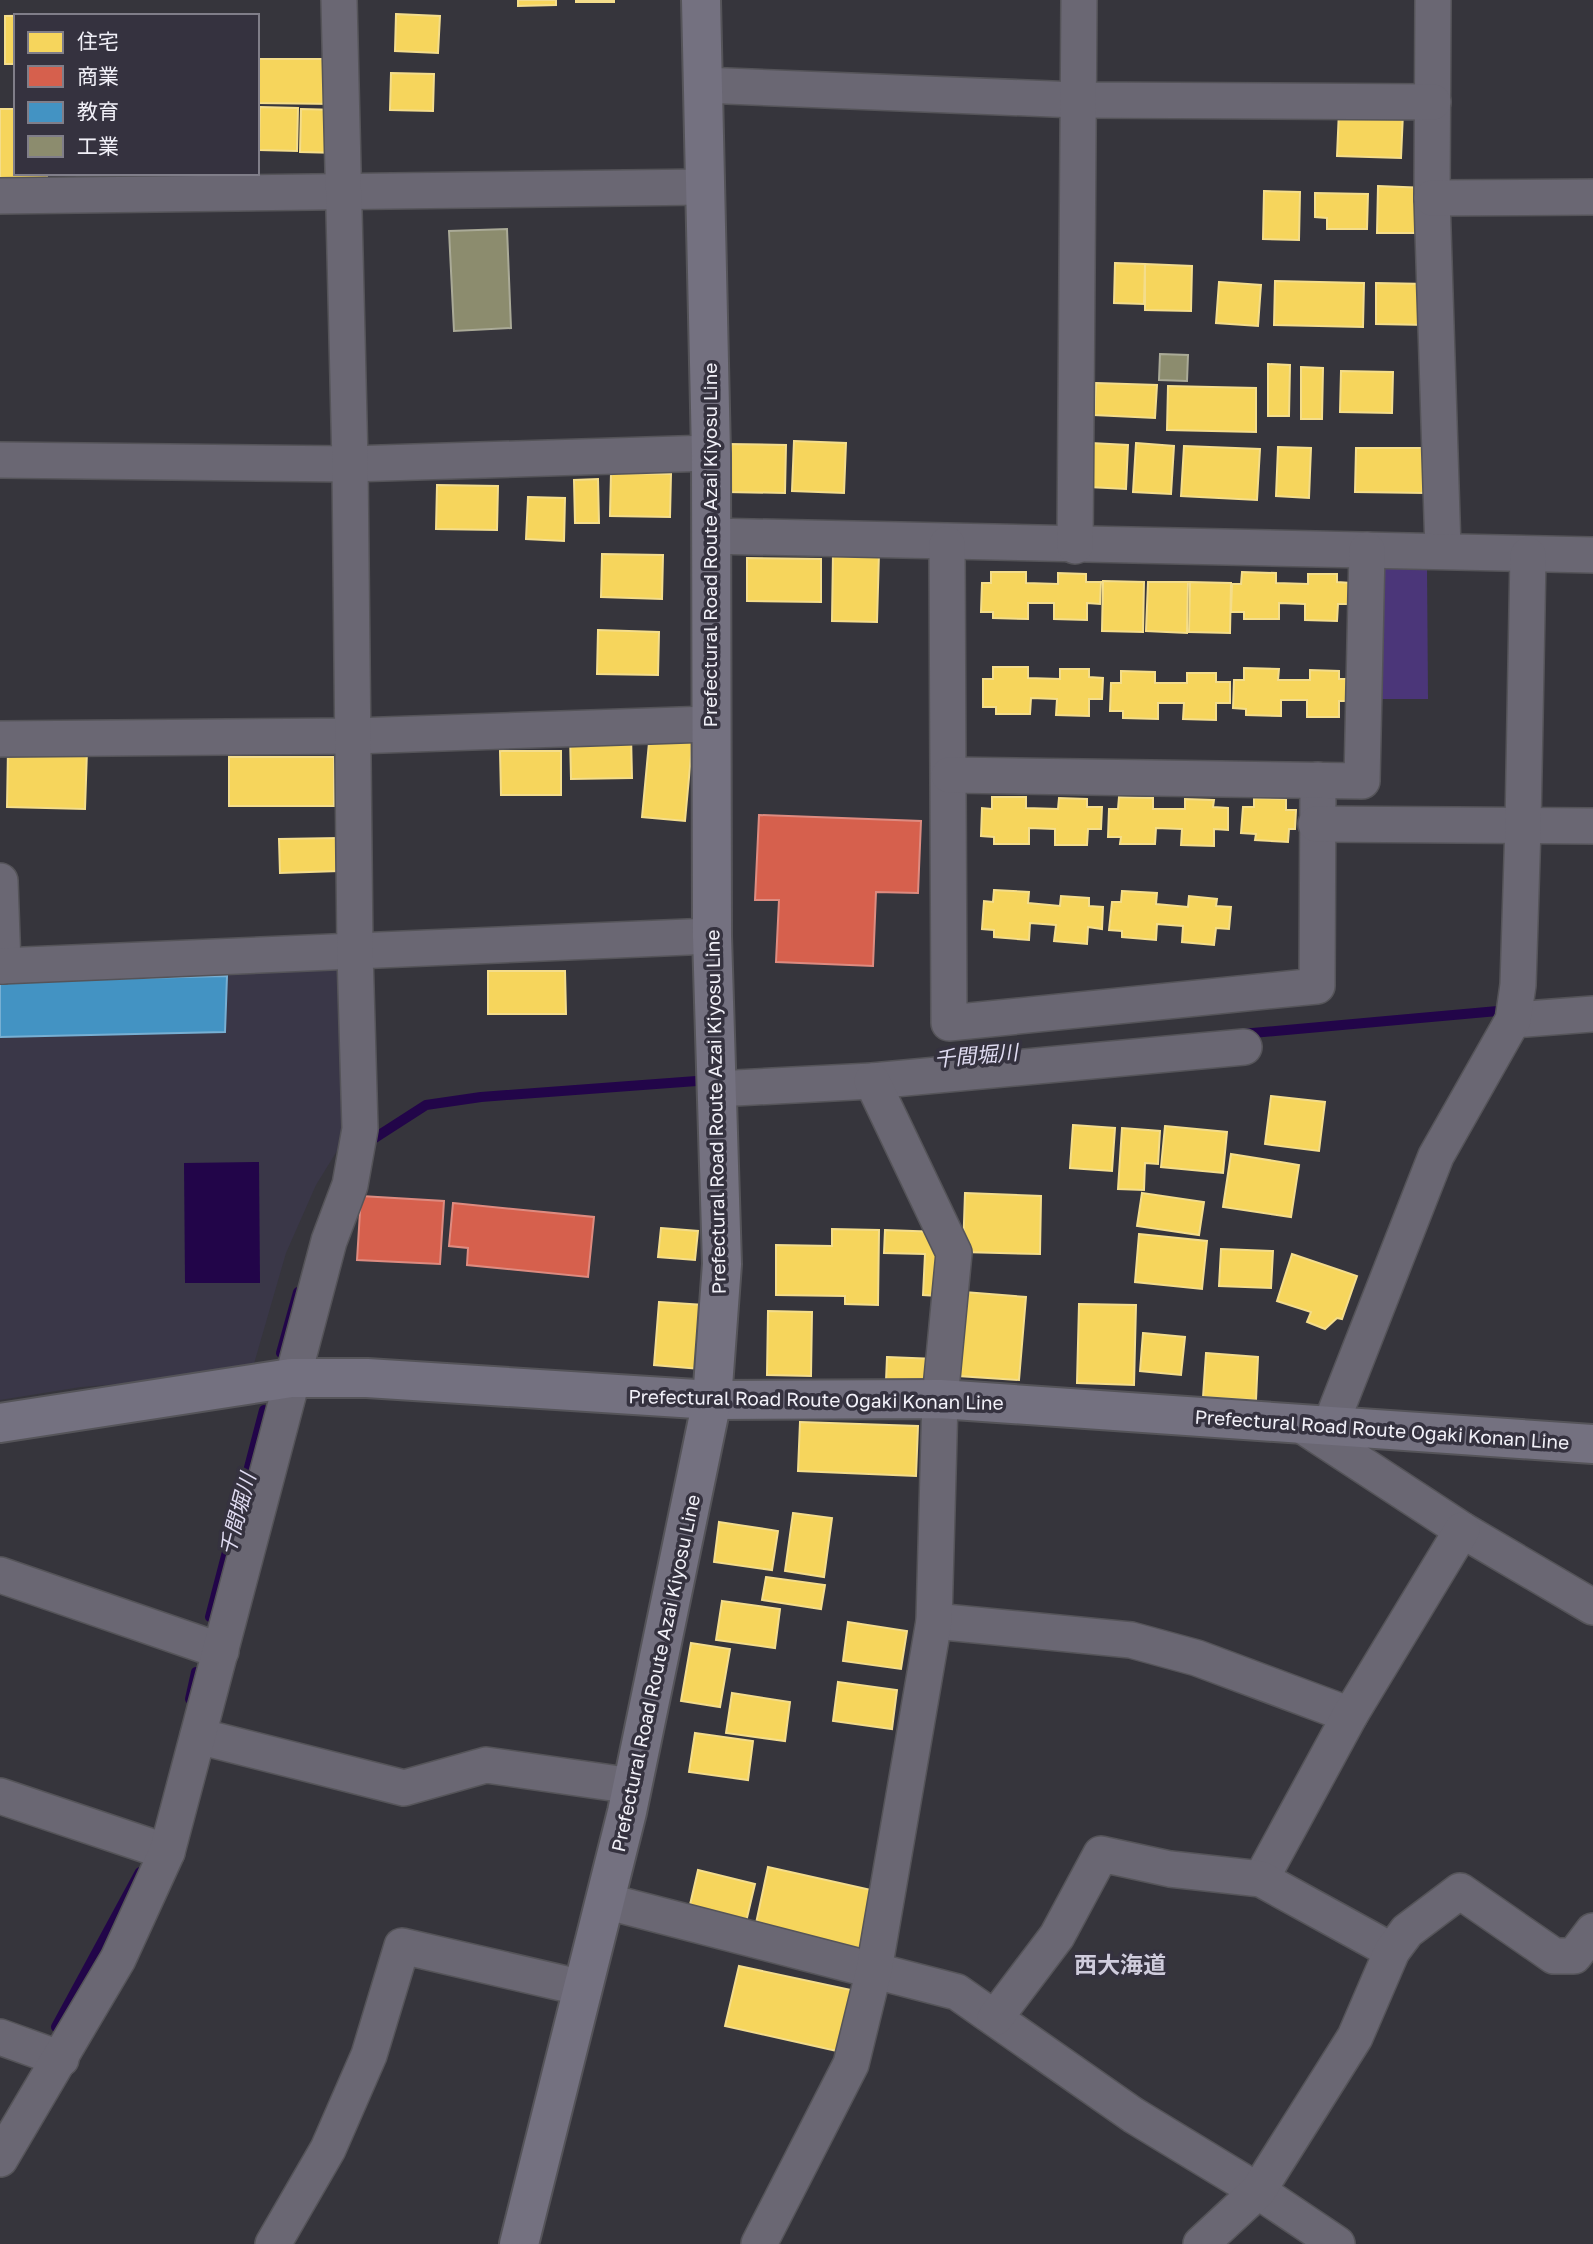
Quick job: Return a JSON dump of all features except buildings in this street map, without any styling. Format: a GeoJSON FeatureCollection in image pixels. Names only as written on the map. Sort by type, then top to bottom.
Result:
{"type":"FeatureCollection","features":[{"type":"Feature","properties":{"kind":"main road","name":"Prefectural Road Route Azai Kiyosu Line"},"geometry":{"type":"LineString","coordinates":[[519,2244],[633,1786],[712,1400],[722,1264],[712,936],[711,453],[703,187],[701,0]]}},
{"type":"Feature","properties":{"kind":"main road","name":"Prefectural Road Route Ogaki Konan Line"},"geometry":{"type":"LineString","coordinates":[[0,1423],[291,1378],[367,1377],[712,1400],[940,1399],[1593,1444]]}},
{"type":"Feature","properties":{"kind":"street"},"geometry":{"type":"LineString","coordinates":[[0,2159],[118,1959],[167,1852],[328,1241],[349,1185],[360,1129],[355,953],[350,464],[339,0]]}},
{"type":"Feature","properties":{"kind":"street"},"geometry":{"type":"LineString","coordinates":[[1075,546],[1079,0]]}},
{"type":"Feature","properties":{"kind":"street"},"geometry":{"type":"LineString","coordinates":[[1433,0],[1432,198],[1443,550]]}},
{"type":"Feature","properties":{"kind":"street"},"geometry":{"type":"LineString","coordinates":[[702,85],[1077,100],[1433,102]]}},
{"type":"Feature","properties":{"kind":"street"},"geometry":{"type":"LineString","coordinates":[[0,196],[703,187]]}},
{"type":"Feature","properties":{"kind":"street"},"geometry":{"type":"LineString","coordinates":[[1432,198],[1593,197]]}},
{"type":"Feature","properties":{"kind":"street"},"geometry":{"type":"LineString","coordinates":[[0,460],[350,464],[711,453]]}},
{"type":"Feature","properties":{"kind":"street"},"geometry":{"type":"LineString","coordinates":[[711,536],[947,544],[1443,550],[1528,555],[1593,555]]}},
{"type":"Feature","properties":{"kind":"street"},"geometry":{"type":"LineString","coordinates":[[947,544],[949,1023],[1317,986],[1318,780]]}},
{"type":"Feature","properties":{"kind":"street"},"geometry":{"type":"LineString","coordinates":[[949,775],[1362,781],[1367,550]]}},
{"type":"Feature","properties":{"kind":"street"},"geometry":{"type":"LineString","coordinates":[[1528,555],[1524,827],[1515,1006],[1436,1156],[1315,1425],[1462,1530],[1593,1607]]}},
{"type":"Feature","properties":{"kind":"street"},"geometry":{"type":"LineString","coordinates":[[0,739],[354,736],[710,724]]}},
{"type":"Feature","properties":{"kind":"street"},"geometry":{"type":"LineString","coordinates":[[1316,824],[1593,826]]}},
{"type":"Feature","properties":{"kind":"street"},"geometry":{"type":"LineString","coordinates":[[0,881],[2,966],[712,936]]}},
{"type":"Feature","properties":{"kind":"street"},"geometry":{"type":"LineString","coordinates":[[1515,1006],[1593,1014]]}},
{"type":"Feature","properties":{"kind":"street"},"geometry":{"type":"LineString","coordinates":[[716,1078],[872,1081],[1244,1047]]}},
{"type":"Feature","properties":{"kind":"street"},"geometry":{"type":"LineString","coordinates":[[759,2244],[851,2064],[874,1970],[934,1621],[940,1399],[954,1252],[872,1081]]}},
{"type":"Feature","properties":{"kind":"street"},"geometry":{"type":"LineString","coordinates":[[1261,1879],[1350,1715],[1462,1530]]}},
{"type":"Feature","properties":{"kind":"street"},"geometry":{"type":"LineString","coordinates":[[0,1575],[221,1651]]}},
{"type":"Feature","properties":{"kind":"street"},"geometry":{"type":"LineString","coordinates":[[934,1621],[1131,1640],[1197,1658],[1350,1715]]}},
{"type":"Feature","properties":{"kind":"street"},"geometry":{"type":"LineString","coordinates":[[198,1736],[404,1788],[486,1765],[633,1786]]}},
{"type":"Feature","properties":{"kind":"street"},"geometry":{"type":"LineString","coordinates":[[0,1796],[167,1852]]}},
{"type":"Feature","properties":{"kind":"street"},"geometry":{"type":"LineString","coordinates":[[995,2018],[1057,1936],[1101,1854],[1170,1869],[1261,1879],[1392,1951]]}},
{"type":"Feature","properties":{"kind":"street"},"geometry":{"type":"LineString","coordinates":[[1201,2244],[1258,2191],[1355,2037],[1392,1951],[1407,1931],[1460,1891],[1554,1956],[1574,1956],[1593,1931]]}},
{"type":"Feature","properties":{"kind":"street"},"geometry":{"type":"LineString","coordinates":[[605,1901],[957,1992],[1133,2115],[1258,2191],[1337,2244]]}},
{"type":"Feature","properties":{"kind":"street"},"geometry":{"type":"LineString","coordinates":[[273,2244],[328,2149],[369,2055],[402,1946],[583,1988]]}},
{"type":"Feature","properties":{"kind":"street"},"geometry":{"type":"LineString","coordinates":[[0,2037],[61,2059]]}},
{"type":"Feature","properties":{"kind":"shaded area"},"geometry":{"type":"Polygon","coordinates":[[[1427,567],[1428,699],[1381,699],[1380,568],[1427,567]]]}},
{"type":"Feature","properties":{"kind":"shaded area"},"geometry":{"type":"Polygon","coordinates":[[[348,960],[353,1125],[316,1185],[286,1253],[251,1374],[81,1387],[0,1400],[0,975],[348,960]]]}},
{"type":"Feature","properties":{"kind":"shaded area"},"geometry":{"type":"Polygon","coordinates":[[[259,1162],[260,1283],[185,1283],[184,1163],[259,1162]]]}},
{"type":"Feature","properties":{"kind":"waterway","name":"千間堀川"},"geometry":{"type":"LineString","coordinates":[[1241,1034],[1509,1010]]}},
{"type":"Feature","properties":{"kind":"waterway","name":"千間堀川"},"geometry":{"type":"LineString","coordinates":[[370,1141],[426,1105],[481,1097],[710,1080]]}},
{"type":"Feature","properties":{"kind":"waterway","name":"千間堀川"},"geometry":{"type":"LineString","coordinates":[[281,1353],[298,1292]]}},
{"type":"Feature","properties":{"kind":"waterway","name":"千間堀川"},"geometry":{"type":"LineString","coordinates":[[210,1617],[264,1410]]}},
{"type":"Feature","properties":{"kind":"waterway","name":"千間堀川"},"geometry":{"type":"LineString","coordinates":[[190,1699],[196,1672]]}},
{"type":"Feature","properties":{"kind":"waterway","name":"千間堀川"},"geometry":{"type":"LineString","coordinates":[[56,2027],[140,1872]]}},
{"type":"Feature","properties":{"kind":"district","name":"西大海道"},"geometry":{"type":"Point","coordinates":[1120,1964]}}]}
